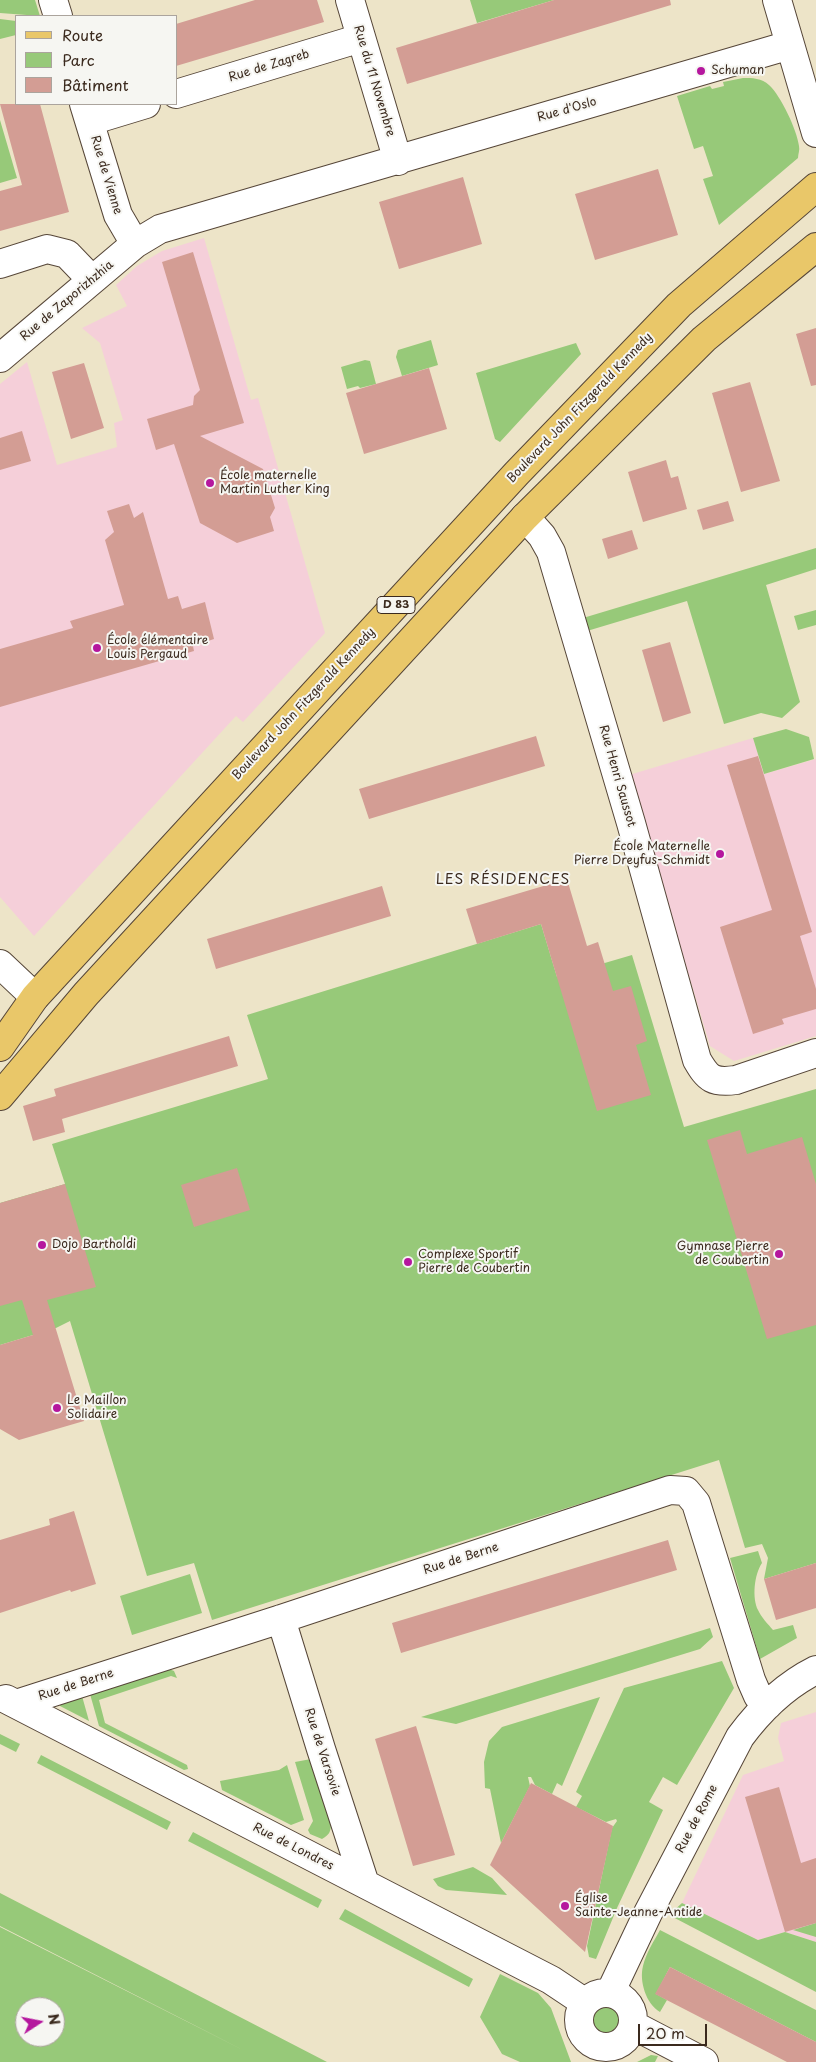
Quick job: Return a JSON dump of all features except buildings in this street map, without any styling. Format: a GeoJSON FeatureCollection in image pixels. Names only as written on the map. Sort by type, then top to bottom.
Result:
{"type":"FeatureCollection","features":[{"type":"Feature","properties":{"kind":"main road","name":"Boulevard John Fitzgerald Kennedy"},"geometry":{"type":"LineString","coordinates":[[0,1047],[35,997],[510,480],[686,298],[816,187]]}},
{"type":"Feature","properties":{"kind":"main road","name":"D 83"},"geometry":{"type":"LineString","coordinates":[[0,1096],[86,994],[525,517],[704,339],[816,247]]}},
{"type":"Feature","properties":{"kind":"street"},"geometry":{"type":"LineString","coordinates":[[53,0],[58,15]]}},
{"type":"Feature","properties":{"kind":"street","name":"Rue du 11 Novembre"},"geometry":{"type":"LineString","coordinates":[[350,0],[398,161]]}},
{"type":"Feature","properties":{"kind":"street"},"geometry":{"type":"LineString","coordinates":[[777,0],[816,134]]}},
{"type":"Feature","properties":{"kind":"street","name":"Rue de Zagreb"},"geometry":{"type":"LineString","coordinates":[[178,93],[361,38]]}},
{"type":"Feature","properties":{"kind":"street","name":"Rue d'Oslo"},"geometry":{"type":"LineString","coordinates":[[135,244],[160,229],[790,45]]}},
{"type":"Feature","properties":{"kind":"street"},"geometry":{"type":"LineString","coordinates":[[87,112],[139,105]]}},
{"type":"Feature","properties":{"kind":"street","name":"Rue de Vienne"},"geometry":{"type":"LineString","coordinates":[[87,112],[118,215],[135,244]]}},
{"type":"Feature","properties":{"kind":"street","name":"Rue de Zaporizhzhia"},"geometry":{"type":"LineString","coordinates":[[0,358],[135,244]]}},
{"type":"Feature","properties":{"kind":"street"},"geometry":{"type":"LineString","coordinates":[[0,264],[47,249],[67,254],[92,280]]}},
{"type":"Feature","properties":{"kind":"street","name":"Rue Henri Saussot"},"geometry":{"type":"LineString","coordinates":[[525,517],[542,536],[551,552],[697,1060],[705,1074],[714,1080],[724,1081],[736,1080],[816,1054]]}},
{"type":"Feature","properties":{"kind":"street"},"geometry":{"type":"LineString","coordinates":[[0,964],[35,997]]}},
{"type":"Feature","properties":{"kind":"street","name":"Rue de Berne"},"geometry":{"type":"LineString","coordinates":[[8,1700],[281,1618],[670,1490],[686,1491],[696,1503],[751,1680],[758,1696],[768,1705]]}},
{"type":"Feature","properties":{"kind":"street","name":"Rue de Varsovie"},"geometry":{"type":"LineString","coordinates":[[281,1618],[365,1884]]}},
{"type":"Feature","properties":{"kind":"street","name":"Rue de Rome"},"geometry":{"type":"LineString","coordinates":[[610,1993],[648,1912],[740,1737],[768,1705],[800,1678],[816,1670]]}},
{"type":"Feature","properties":{"kind":"street","name":"Rue de Londres"},"geometry":{"type":"LineString","coordinates":[[8,1700],[551,1980],[584,2002]]}},
{"type":"Feature","properties":{"kind":"street"},"geometry":{"type":"LineString","coordinates":[[600,1993],[610,1993],[625,2001],[630,2008],[633,2025],[625,2039],[606,2055],[582,2034],[578,2018],[584,2002],[600,1993]]}},
{"type":"Feature","properties":{"kind":"street"},"geometry":{"type":"LineString","coordinates":[[633,2025],[704,2062]]}},
{"type":"Feature","properties":{"kind":"shaded area"},"geometry":{"type":"Polygon","coordinates":[[[204,238],[251,400],[258,398],[325,633],[243,722],[236,716],[34,936],[0,897],[0,384],[27,362],[57,465],[117,447],[114,423],[123,420],[100,343],[82,328],[127,306],[116,285],[137,266],[162,251],[204,238]]]}},
{"type":"Feature","properties":{"kind":"shaded area","name":"École Maternelle Pierre Dreyfus-Schmidt"},"geometry":{"type":"Polygon","coordinates":[[[753,738],[764,774],[816,759],[816,1036],[734,1061],[710,1046],[629,775],[753,738]]]}},
{"type":"Feature","properties":{"kind":"shaded area"},"geometry":{"type":"Polygon","coordinates":[[[816,1712],[816,1942],[785,1932],[758,1940],[682,1903],[743,1775],[784,1761],[778,1738],[781,1723],[816,1712]]]}},
{"type":"Feature","properties":{"kind":"green space"},"geometry":{"type":"Polygon","coordinates":[[[0,0],[35,0],[40,15],[27,15],[0,13],[0,0]]]}},
{"type":"Feature","properties":{"kind":"green space"},"geometry":{"type":"Polygon","coordinates":[[[470,0],[554,0],[477,23],[470,0]]]}},
{"type":"Feature","properties":{"kind":"green space"},"geometry":{"type":"Polygon","coordinates":[[[0,19],[15,21],[15,35],[0,39],[0,19]]]}},
{"type":"Feature","properties":{"kind":"green space"},"geometry":{"type":"Polygon","coordinates":[[[743,78],[763,81],[774,90],[788,114],[798,139],[798,158],[719,225],[703,179],[713,176],[703,146],[694,149],[677,96],[710,86],[712,89],[724,86],[723,82],[743,78]]]}},
{"type":"Feature","properties":{"kind":"green space"},"geometry":{"type":"Polygon","coordinates":[[[0,120],[17,178],[0,183],[0,120]]]}},
{"type":"Feature","properties":{"kind":"green space"},"geometry":{"type":"Polygon","coordinates":[[[431,340],[438,365],[402,376],[396,357],[398,350],[431,340]]]}},
{"type":"Feature","properties":{"kind":"green space"},"geometry":{"type":"Polygon","coordinates":[[[576,343],[581,354],[500,442],[495,439],[476,373],[576,343]]]}},
{"type":"Feature","properties":{"kind":"green space"},"geometry":{"type":"Polygon","coordinates":[[[365,360],[370,361],[376,384],[347,389],[341,367],[365,360]]]}},
{"type":"Feature","properties":{"kind":"green space"},"geometry":{"type":"Polygon","coordinates":[[[816,548],[816,569],[766,585],[800,702],[782,718],[761,713],[724,724],[687,601],[587,631],[583,618],[816,548]]]}},
{"type":"Feature","properties":{"kind":"green space"},"geometry":{"type":"Polygon","coordinates":[[[816,610],[816,625],[798,630],[794,616],[816,610]]]}},
{"type":"Feature","properties":{"kind":"green space"},"geometry":{"type":"Polygon","coordinates":[[[786,729],[809,737],[814,759],[764,774],[753,738],[786,729]]]}},
{"type":"Feature","properties":{"kind":"green space","name":"Complexe Sportif Pierre de Coubertin"},"geometry":{"type":"Polygon","coordinates":[[[541,924],[557,977],[632,955],[684,1127],[816,1089],[816,1563],[764,1579],[768,1558],[762,1544],[745,1548],[719,1460],[212,1620],[194,1563],[147,1576],[70,1321],[56,1328],[0,1345],[0,1203],[65,1184],[52,1144],[268,1079],[247,1015],[541,924]]]}},
{"type":"Feature","properties":{"kind":"green space"},"geometry":{"type":"Polygon","coordinates":[[[758,1551],[762,1563],[757,1574],[755,1586],[755,1599],[758,1610],[773,1630],[793,1625],[797,1638],[760,1659],[730,1558],[758,1551]]]}},
{"type":"Feature","properties":{"kind":"green space"},"geometry":{"type":"Polygon","coordinates":[[[190,1574],[202,1613],[132,1635],[120,1596],[190,1574]]]}},
{"type":"Feature","properties":{"kind":"green space"},"geometry":{"type":"Polygon","coordinates":[[[710,1628],[713,1637],[700,1649],[456,1724],[421,1717],[710,1628]]]}},
{"type":"Feature","properties":{"kind":"green space"},"geometry":{"type":"Polygon","coordinates":[[[722,1661],[734,1688],[677,1785],[663,1777],[649,1802],[663,1810],[617,1908],[596,1959],[589,1957],[587,1946],[612,1828],[617,1821],[616,1819],[606,1822],[576,1807],[582,1796],[576,1792],[624,1688],[722,1661]]]}},
{"type":"Feature","properties":{"kind":"green space"},"geometry":{"type":"Polygon","coordinates":[[[169,1669],[174,1671],[177,1678],[171,1676],[99,1700],[105,1723],[187,1765],[188,1769],[184,1770],[99,1726],[90,1694],[169,1669]]]}},
{"type":"Feature","properties":{"kind":"green space"},"geometry":{"type":"Polygon","coordinates":[[[82,1696],[89,1721],[60,1706],[59,1703],[82,1696]]]}},
{"type":"Feature","properties":{"kind":"green space"},"geometry":{"type":"Polygon","coordinates":[[[600,1697],[562,1786],[557,1783],[552,1794],[535,1785],[531,1777],[528,1777],[530,1786],[501,1843],[490,1789],[485,1788],[484,1762],[489,1741],[502,1727],[600,1697]]]}},
{"type":"Feature","properties":{"kind":"green space"},"geometry":{"type":"Polygon","coordinates":[[[0,1734],[20,1744],[16,1752],[0,1744],[0,1734]]]}},
{"type":"Feature","properties":{"kind":"green space"},"geometry":{"type":"Polygon","coordinates":[[[41,1755],[171,1822],[167,1830],[37,1763],[41,1755]]]}},
{"type":"Feature","properties":{"kind":"green space"},"geometry":{"type":"Polygon","coordinates":[[[311,1759],[331,1823],[329,1833],[322,1839],[310,1834],[308,1830],[313,1821],[295,1762],[311,1759]]]}},
{"type":"Feature","properties":{"kind":"green space"},"geometry":{"type":"Polygon","coordinates":[[[287,1765],[304,1820],[291,1825],[222,1790],[220,1781],[279,1770],[287,1765]]]}},
{"type":"Feature","properties":{"kind":"green space"},"geometry":{"type":"Polygon","coordinates":[[[193,1832],[322,1900],[318,1908],[188,1841],[193,1832]]]}},
{"type":"Feature","properties":{"kind":"green space"},"geometry":{"type":"Polygon","coordinates":[[[473,1867],[492,1878],[507,1895],[446,1890],[438,1886],[433,1879],[473,1867]]]}},
{"type":"Feature","properties":{"kind":"green space"},"geometry":{"type":"Polygon","coordinates":[[[0,1893],[327,2062],[0,2062],[0,1927],[247,2052],[0,1926],[0,1893]]]}},
{"type":"Feature","properties":{"kind":"green space"},"geometry":{"type":"Polygon","coordinates":[[[682,1903],[758,1940],[785,1932],[816,1942],[816,1992],[669,1915],[682,1903]]]}},
{"type":"Feature","properties":{"kind":"green space"},"geometry":{"type":"Polygon","coordinates":[[[345,1909],[473,1979],[469,1987],[339,1919],[345,1909]]]}},
{"type":"Feature","properties":{"kind":"green space"},"geometry":{"type":"Polygon","coordinates":[[[816,1923],[816,1937],[793,1930],[816,1923]]]}},
{"type":"Feature","properties":{"kind":"green space"},"geometry":{"type":"Polygon","coordinates":[[[660,1930],[816,2010],[816,2042],[670,1967],[656,1994],[667,2000],[660,2012],[647,1998],[642,1972],[646,1956],[660,1930]]]}},
{"type":"Feature","properties":{"kind":"green space"},"geometry":{"type":"Polygon","coordinates":[[[500,1974],[538,1993],[551,2008],[571,2062],[520,2062],[502,2054],[480,2017],[500,1974]]]}},
{"type":"Feature","properties":{"kind":"green space"},"geometry":{"type":"Polygon","coordinates":[[[605,2005],[616,2010],[621,2021],[616,2032],[605,2037],[594,2032],[589,2021],[594,2010],[605,2005]]]}},
{"type":"Feature","properties":{"kind":"green space"},"geometry":{"type":"Polygon","coordinates":[[[651,2055],[658,2056],[655,2062],[637,2062],[651,2055]]]}},
{"type":"Feature","properties":{"kind":"place","name":"Schuman"},"geometry":{"type":"Point","coordinates":[701,71]}},
{"type":"Feature","properties":{"kind":"place","name":"École maternelle Martin Luther King"},"geometry":{"type":"Point","coordinates":[210,483]}},
{"type":"Feature","properties":{"kind":"place","name":"École élémentaire Louis Pergaud"},"geometry":{"type":"Point","coordinates":[97,648]}},
{"type":"Feature","properties":{"kind":"place","name":"École Maternelle Pierre Dreyfus-Schmidt"},"geometry":{"type":"Point","coordinates":[720,854]}},
{"type":"Feature","properties":{"kind":"place","name":"Dojo Bartholdi"},"geometry":{"type":"Point","coordinates":[42,1245]}},
{"type":"Feature","properties":{"kind":"place","name":"Gymnase Pierre de Coubertin"},"geometry":{"type":"Point","coordinates":[779,1254]}},
{"type":"Feature","properties":{"kind":"place","name":"Complexe Sportif Pierre de Coubertin"},"geometry":{"type":"Point","coordinates":[408,1262]}},
{"type":"Feature","properties":{"kind":"place","name":"Le Maillon Solidaire"},"geometry":{"type":"Point","coordinates":[57,1408]}},
{"type":"Feature","properties":{"kind":"place","name":"Église Sainte-Jeanne-Antide"},"geometry":{"type":"Point","coordinates":[565,1906]}},
{"type":"Feature","properties":{"kind":"district","name":"LES RÉSIDENCES"},"geometry":{"type":"Point","coordinates":[503,880]}}]}
